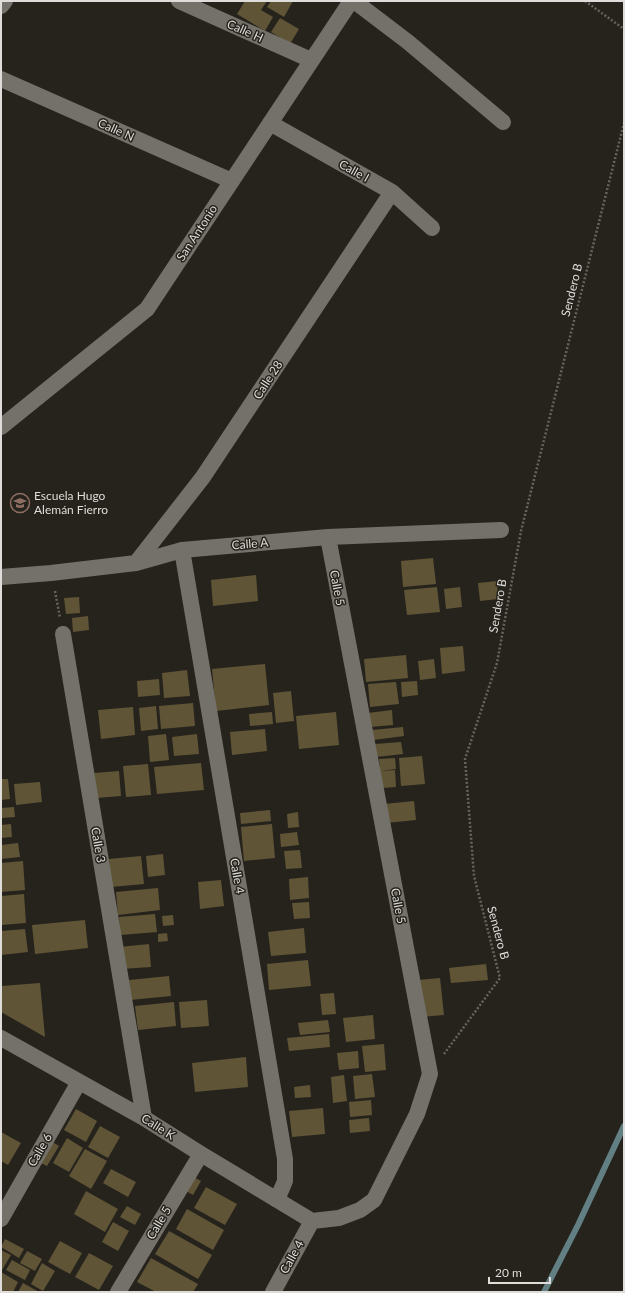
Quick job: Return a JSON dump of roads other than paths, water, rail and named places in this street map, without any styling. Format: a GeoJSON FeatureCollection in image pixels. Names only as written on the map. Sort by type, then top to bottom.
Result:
{"type":"FeatureCollection","features":[{"type":"Feature","properties":{"kind":"street"},"geometry":{"type":"LineString","coordinates":[[1,6],[5,1]]}},
{"type":"Feature","properties":{"kind":"street","name":"Calle H"},"geometry":{"type":"LineString","coordinates":[[179,1],[311,60]]}},
{"type":"Feature","properties":{"kind":"street"},"geometry":{"type":"LineString","coordinates":[[352,1],[408,42],[502,122]]}},
{"type":"Feature","properties":{"kind":"street","name":"San Antonio"},"geometry":{"type":"LineString","coordinates":[[1,426],[147,309],[311,60],[352,1]]}},
{"type":"Feature","properties":{"kind":"street","name":"Calle N"},"geometry":{"type":"LineString","coordinates":[[1,80],[232,181]]}},
{"type":"Feature","properties":{"kind":"street","name":"Calle I"},"geometry":{"type":"LineString","coordinates":[[270,124],[392,192],[432,228]]}},
{"type":"Feature","properties":{"kind":"street","name":"Calle 28"},"geometry":{"type":"LineString","coordinates":[[136,562],[203,477],[392,192]]}},
{"type":"Feature","properties":{"kind":"street","name":"Calle A"},"geometry":{"type":"LineString","coordinates":[[1,577],[52,573],[136,562],[182,550],[328,537],[501,530]]}},
{"type":"Feature","properties":{"kind":"street","name":"Calle 5"},"geometry":{"type":"LineString","coordinates":[[312,1221],[339,1218],[360,1210],[374,1200],[417,1114],[430,1074],[328,537]]}},
{"type":"Feature","properties":{"kind":"street","name":"Calle 4"},"geometry":{"type":"LineString","coordinates":[[182,550],[285,1160],[285,1181],[277,1200]]}},
{"type":"Feature","properties":{"kind":"street","name":"Calle 3"},"geometry":{"type":"LineString","coordinates":[[63,634],[144,1118]]}},
{"type":"Feature","properties":{"kind":"street","name":"Calle K"},"geometry":{"type":"LineString","coordinates":[[1,1038],[144,1118],[200,1154],[312,1221]]}},
{"type":"Feature","properties":{"kind":"street","name":"Calle 6"},"geometry":{"type":"LineString","coordinates":[[1,1219],[79,1082]]}},
{"type":"Feature","properties":{"kind":"street","name":"Calle 5"},"geometry":{"type":"LineString","coordinates":[[118,1292],[200,1154]]}},
{"type":"Feature","properties":{"kind":"street","name":"Calle 4"},"geometry":{"type":"LineString","coordinates":[[273,1292],[312,1221]]}},
{"type":"Feature","properties":{"kind":"waterway"},"geometry":{"type":"LineString","coordinates":[[544,1292],[578,1225],[624,1126]]}},
{"type":"Feature","properties":{"kind":"place","name":"Escuela Hugo Alemán Fierro"},"geometry":{"type":"Point","coordinates":[20,503]}}]}
